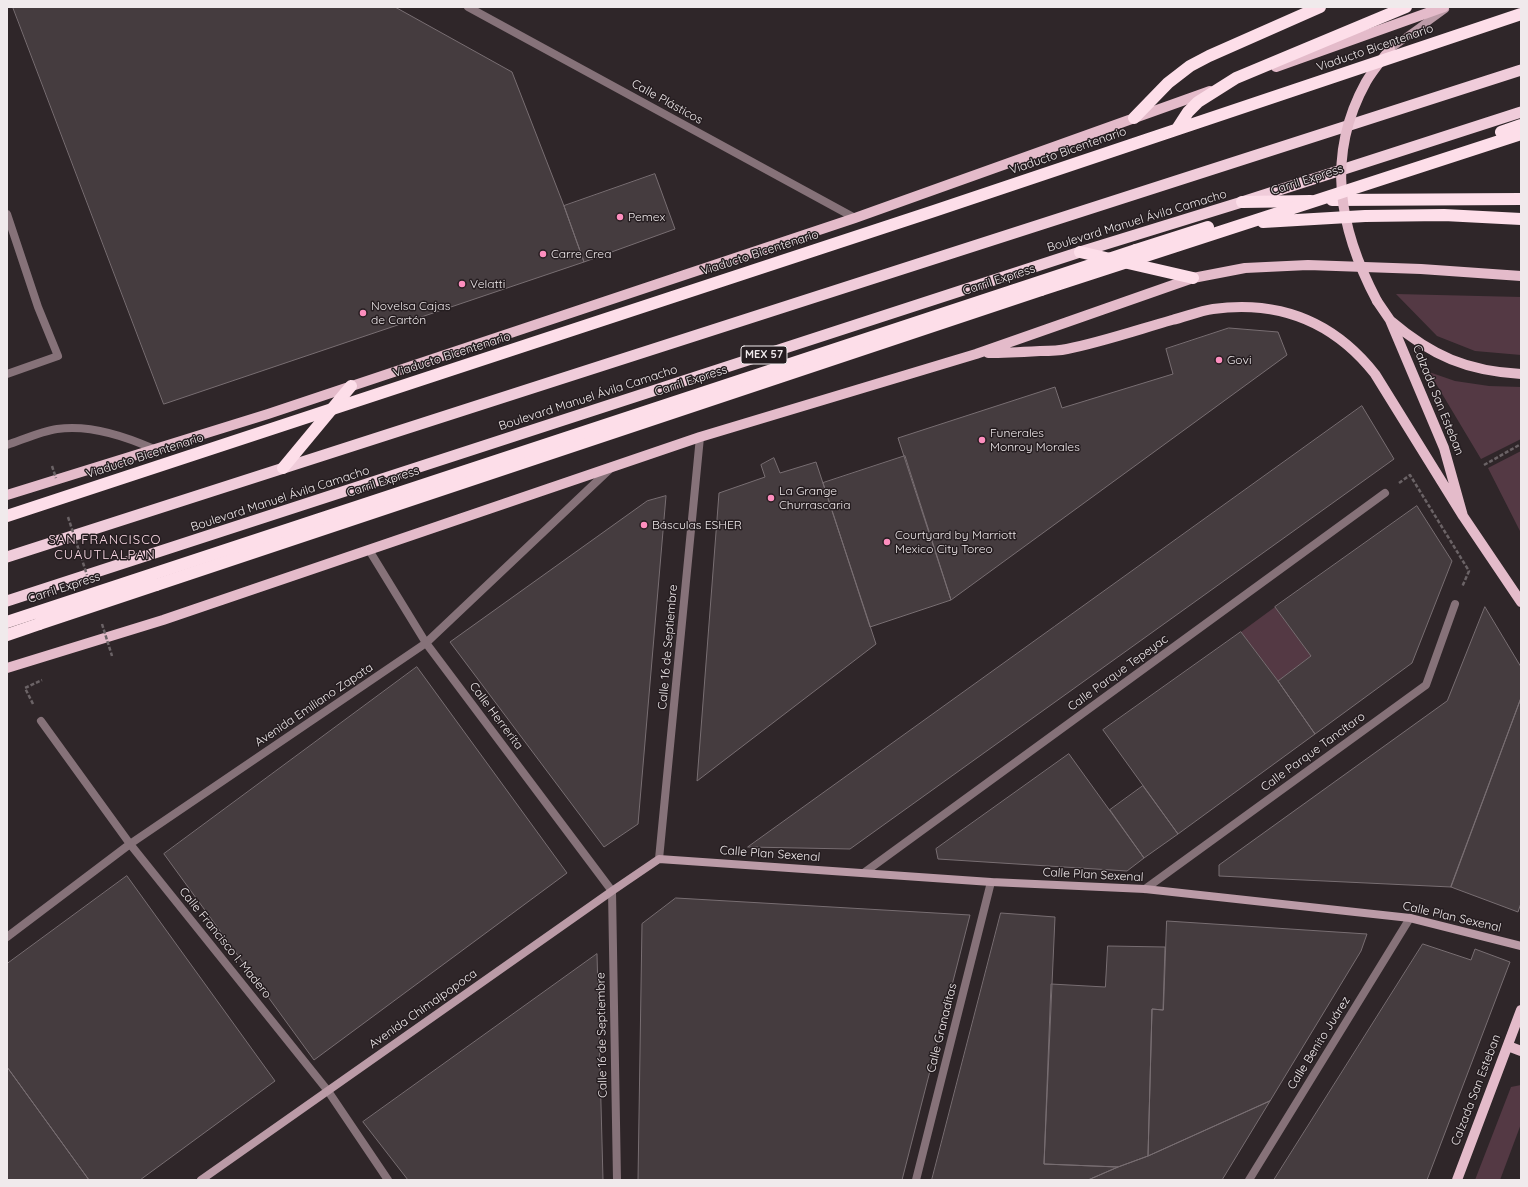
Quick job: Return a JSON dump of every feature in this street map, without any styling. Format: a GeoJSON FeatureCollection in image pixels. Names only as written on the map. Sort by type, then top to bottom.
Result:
{"type":"FeatureCollection","features":[{"type":"Feature","properties":{"kind":"highway"},"geometry":{"type":"LineString","coordinates":[[1134,118],[1168,84],[1190,66],[1209,56],[1320,7]]}},
{"type":"Feature","properties":{"kind":"highway"},"geometry":{"type":"LineString","coordinates":[[1177,129],[1188,112],[1198,102],[1236,78],[1406,7]]}},
{"type":"Feature","properties":{"kind":"highway","name":"Viaducto Bicentenario"},"geometry":{"type":"LineString","coordinates":[[7,516],[941,208],[1521,14]]}},
{"type":"Feature","properties":{"kind":"highway","name":"Boulevard Manuel Ávila Camacho"},"geometry":{"type":"LineString","coordinates":[[7,557],[1521,70]]}},
{"type":"Feature","properties":{"kind":"highway","name":"Boulevard Manuel Ávila Camacho"},"geometry":{"type":"LineString","coordinates":[[7,601],[1080,252],[1242,202],[1521,112]]}},
{"type":"Feature","properties":{"kind":"highway","name":"Carril Express"},"geometry":{"type":"LineString","coordinates":[[7,622],[951,310],[1521,125]]}},
{"type":"Feature","properties":{"kind":"highway"},"geometry":{"type":"LineString","coordinates":[[7,635],[1033,292],[1521,134]]}},
{"type":"Feature","properties":{"kind":"highway"},"geometry":{"type":"LineString","coordinates":[[1242,202],[1521,199]]}},
{"type":"Feature","properties":{"kind":"highway"},"geometry":{"type":"LineString","coordinates":[[1246,223],[1365,216],[1444,215],[1521,219]]}},
{"type":"Feature","properties":{"kind":"highway"},"geometry":{"type":"LineString","coordinates":[[1080,252],[1193,278]]}},
{"type":"Feature","properties":{"kind":"highway"},"geometry":{"type":"LineString","coordinates":[[283,468],[351,386]]}},
{"type":"Feature","properties":{"kind":"main road"},"geometry":{"type":"LineString","coordinates":[[7,495],[154,448],[268,414],[855,218],[1444,7]]}},
{"type":"Feature","properties":{"kind":"main road","name":"Calzada San Esteban"},"geometry":{"type":"LineString","coordinates":[[1447,7],[1390,49],[1367,80],[1349,123],[1344,146],[1341,171],[1342,196],[1353,248],[1377,301],[1390,320],[1444,448],[1463,516],[1521,602]]}},
{"type":"Feature","properties":{"kind":"main road"},"geometry":{"type":"LineString","coordinates":[[7,668],[163,620],[700,437],[976,354],[1193,278],[1245,268],[1308,265],[1421,269],[1521,276]]}},
{"type":"Feature","properties":{"kind":"main road"},"geometry":{"type":"LineString","coordinates":[[976,354],[1065,350],[1211,310],[1236,307],[1287,313],[1305,319],[1332,333],[1364,360],[1386,390],[1463,516]]}},
{"type":"Feature","properties":{"kind":"main road"},"geometry":{"type":"LineString","coordinates":[[1390,320],[1431,350],[1454,361],[1477,369],[1501,373],[1521,374]]}},
{"type":"Feature","properties":{"kind":"main road","name":"Calle Plan Sexenal"},"geometry":{"type":"LineString","coordinates":[[659,859],[865,872],[992,882],[1145,889],[1410,918],[1521,946]]}},
{"type":"Feature","properties":{"kind":"main road","name":"Avenida Chimalpopoca"},"geometry":{"type":"LineString","coordinates":[[201,1180],[612,890],[659,859]]}},
{"type":"Feature","properties":{"kind":"main road","name":"Calzada San Esteban"},"geometry":{"type":"LineString","coordinates":[[1457,1180],[1521,1010]]}},
{"type":"Feature","properties":{"kind":"main road"},"geometry":{"type":"LineString","coordinates":[[1508,1046],[1521,1051]]}},
{"type":"Feature","properties":{"kind":"street","name":"Calle Plásticos"},"geometry":{"type":"LineString","coordinates":[[468,7],[855,218]]}},
{"type":"Feature","properties":{"kind":"street"},"geometry":{"type":"LineString","coordinates":[[7,214],[38,307],[58,356],[7,374]]}},
{"type":"Feature","properties":{"kind":"street"},"geometry":{"type":"LineString","coordinates":[[7,445],[57,429],[81,428],[130,438],[154,448]]}},
{"type":"Feature","properties":{"kind":"street","name":"Calle 16 de Septiembre"},"geometry":{"type":"LineString","coordinates":[[659,859],[700,437]]}},
{"type":"Feature","properties":{"kind":"street","name":"Avenida Emiliano Zapata"},"geometry":{"type":"LineString","coordinates":[[7,937],[130,844],[426,643],[613,466]]}},
{"type":"Feature","properties":{"kind":"street","name":"Calle Parque Tepeyac"},"geometry":{"type":"LineString","coordinates":[[865,872],[1385,493]]}},
{"type":"Feature","properties":{"kind":"street","name":"Calle Herrerita"},"geometry":{"type":"LineString","coordinates":[[369,550],[426,643],[612,890]]}},
{"type":"Feature","properties":{"kind":"street","name":"Calle Parque Tancítaro"},"geometry":{"type":"LineString","coordinates":[[1145,889],[1426,686],[1456,604]]}},
{"type":"Feature","properties":{"kind":"street","name":"Calle Francisco I. Madero"},"geometry":{"type":"LineString","coordinates":[[41,721],[130,844],[328,1091],[388,1180]]}},
{"type":"Feature","properties":{"kind":"street","name":"Calle Granaditas"},"geometry":{"type":"LineString","coordinates":[[916,1180],[992,882]]}},
{"type":"Feature","properties":{"kind":"street","name":"Calle 16 de Septiembre"},"geometry":{"type":"LineString","coordinates":[[612,890],[617,1180]]}},
{"type":"Feature","properties":{"kind":"street","name":"Calle Benito Juárez"},"geometry":{"type":"LineString","coordinates":[[1249,1180],[1410,918]]}},
{"type":"Feature","properties":{"kind":"path"},"geometry":{"type":"LineString","coordinates":[[1484,465],[1521,444]]}},
{"type":"Feature","properties":{"kind":"path"},"geometry":{"type":"LineString","coordinates":[[52,466],[57,481]]}},
{"type":"Feature","properties":{"kind":"path"},"geometry":{"type":"LineString","coordinates":[[1385,493],[1410,476],[1469,571],[1456,604]]}},
{"type":"Feature","properties":{"kind":"path"},"geometry":{"type":"LineString","coordinates":[[66,511],[88,580]]}},
{"type":"Feature","properties":{"kind":"path"},"geometry":{"type":"LineString","coordinates":[[100,618],[112,656]]}},
{"type":"Feature","properties":{"kind":"path"},"geometry":{"type":"LineString","coordinates":[[41,721],[25,688],[43,680]]}},
{"type":"Feature","properties":{"kind":"shaded area"},"geometry":{"type":"Polygon","coordinates":[[[1396,294],[1521,297],[1521,355],[1475,351],[1437,336],[1396,294]]]}},
{"type":"Feature","properties":{"kind":"shaded area"},"geometry":{"type":"Polygon","coordinates":[[[1429,372],[1455,381],[1489,386],[1521,387],[1521,439],[1481,459],[1429,372]]]}},
{"type":"Feature","properties":{"kind":"shaded area"},"geometry":{"type":"Polygon","coordinates":[[[1521,451],[1521,533],[1488,468],[1521,451]]]}},
{"type":"Feature","properties":{"kind":"shaded area"},"geometry":{"type":"Polygon","coordinates":[[[1275,607],[1311,656],[1278,681],[1241,632],[1275,607]]]}},
{"type":"Feature","properties":{"kind":"shaded area"},"geometry":{"type":"Polygon","coordinates":[[[1521,1085],[1521,1124],[1500,1180],[1475,1180],[1511,1087],[1521,1085]]]}},
{"type":"Feature","properties":{"kind":"building"},"geometry":{"type":"Polygon","coordinates":[[[13,7],[395,7],[512,72],[584,262],[164,404],[13,7]]]}},
{"type":"Feature","properties":{"kind":"building"},"geometry":{"type":"Polygon","coordinates":[[[655,174],[675,229],[584,262],[564,206],[655,174]]]}},
{"type":"Feature","properties":{"kind":"building"},"geometry":{"type":"Polygon","coordinates":[[[1229,328],[1278,332],[1287,355],[951,600],[898,438],[1055,387],[1062,408],[1173,374],[1166,349],[1229,328]]]}},
{"type":"Feature","properties":{"kind":"building"},"geometry":{"type":"Polygon","coordinates":[[[1362,406],[1394,459],[850,849],[748,847],[1362,406]]]}},
{"type":"Feature","properties":{"kind":"building","name":"Courtyard by Marriott Mexico City Toreo"},"geometry":{"type":"Polygon","coordinates":[[[905,456],[951,600],[870,627],[823,483],[905,456]]]}},
{"type":"Feature","properties":{"kind":"building"},"geometry":{"type":"Polygon","coordinates":[[[774,458],[780,473],[816,462],[876,644],[697,781],[719,493],[765,477],[761,465],[774,458]]]}},
{"type":"Feature","properties":{"kind":"building"},"geometry":{"type":"Polygon","coordinates":[[[666,496],[638,824],[604,847],[450,642],[647,501],[666,496]]]}},
{"type":"Feature","properties":{"kind":"building"},"geometry":{"type":"Polygon","coordinates":[[[1417,506],[1452,561],[1412,663],[1315,734],[1278,681],[1311,656],[1275,607],[1417,506]]]}},
{"type":"Feature","properties":{"kind":"building"},"geometry":{"type":"Polygon","coordinates":[[[1485,607],[1521,667],[1521,698],[1451,887],[1219,876],[1219,865],[1447,701],[1485,607]]]}},
{"type":"Feature","properties":{"kind":"building"},"geometry":{"type":"Polygon","coordinates":[[[1241,632],[1315,734],[1178,834],[1103,730],[1241,632]]]}},
{"type":"Feature","properties":{"kind":"building"},"geometry":{"type":"Polygon","coordinates":[[[417,667],[567,873],[314,1060],[164,854],[417,667]]]}},
{"type":"Feature","properties":{"kind":"building"},"geometry":{"type":"Polygon","coordinates":[[[1521,698],[1521,903],[1518,912],[1451,887],[1521,698]]]}},
{"type":"Feature","properties":{"kind":"building"},"geometry":{"type":"Polygon","coordinates":[[[1069,754],[1144,858],[1127,871],[938,859],[936,849],[1069,754]]]}},
{"type":"Feature","properties":{"kind":"building"},"geometry":{"type":"Polygon","coordinates":[[[1143,786],[1178,834],[1144,858],[1110,810],[1143,786]]]}},
{"type":"Feature","properties":{"kind":"building"},"geometry":{"type":"Polygon","coordinates":[[[127,876],[275,1081],[140,1180],[89,1180],[7,1067],[7,964],[127,876]]]}},
{"type":"Feature","properties":{"kind":"building"},"geometry":{"type":"Polygon","coordinates":[[[676,898],[970,915],[902,1180],[638,1180],[642,924],[676,898]]]}},
{"type":"Feature","properties":{"kind":"building"},"geometry":{"type":"Polygon","coordinates":[[[1001,913],[1055,917],[1044,1164],[1118,1167],[1088,1180],[932,1180],[1001,913]]]}},
{"type":"Feature","properties":{"kind":"building"},"geometry":{"type":"Polygon","coordinates":[[[1167,921],[1367,934],[1361,951],[1270,1101],[1148,1156],[1152,1009],[1163,1010],[1167,921]]]}},
{"type":"Feature","properties":{"kind":"building"},"geometry":{"type":"Polygon","coordinates":[[[1423,944],[1471,960],[1475,949],[1510,962],[1427,1180],[1274,1180],[1423,944]]]}},
{"type":"Feature","properties":{"kind":"building"},"geometry":{"type":"Polygon","coordinates":[[[1108,946],[1165,947],[1163,1010],[1152,1009],[1148,1156],[1118,1167],[1044,1164],[1051,984],[1105,987],[1108,946]]]}},
{"type":"Feature","properties":{"kind":"building"},"geometry":{"type":"Polygon","coordinates":[[[597,954],[603,1180],[408,1180],[363,1122],[597,954]]]}},
{"type":"Feature","properties":{"kind":"building"},"geometry":{"type":"Polygon","coordinates":[[[7,1067],[89,1180],[7,1180],[7,1067]]]}},
{"type":"Feature","properties":{"kind":"building"},"geometry":{"type":"Polygon","coordinates":[[[1270,1101],[1222,1180],[1088,1180],[1148,1156],[1270,1101]]]}},
{"type":"Feature","properties":{"kind":"place","name":"Pemex"},"geometry":{"type":"Point","coordinates":[620,217]}},
{"type":"Feature","properties":{"kind":"place","name":"Carre Crea"},"geometry":{"type":"Point","coordinates":[543,254]}},
{"type":"Feature","properties":{"kind":"place","name":"Velatti"},"geometry":{"type":"Point","coordinates":[462,284]}},
{"type":"Feature","properties":{"kind":"place","name":"Novelsa Cajas de Cartón"},"geometry":{"type":"Point","coordinates":[363,313]}},
{"type":"Feature","properties":{"kind":"place","name":"Govi"},"geometry":{"type":"Point","coordinates":[1219,360]}},
{"type":"Feature","properties":{"kind":"place","name":"Funerales Monroy Morales"},"geometry":{"type":"Point","coordinates":[982,440]}},
{"type":"Feature","properties":{"kind":"place","name":"La Grange Churrascaria"},"geometry":{"type":"Point","coordinates":[771,498]}},
{"type":"Feature","properties":{"kind":"place","name":"Básculas ESHER"},"geometry":{"type":"Point","coordinates":[644,525]}},
{"type":"Feature","properties":{"kind":"place","name":"Courtyard by Marriott Mexico City Toreo"},"geometry":{"type":"Point","coordinates":[887,542]}},
{"type":"Feature","properties":{"kind":"district","name":"SAN FRANCISCO CUAUTLALPAN"},"geometry":{"type":"Point","coordinates":[105,548]}}]}
